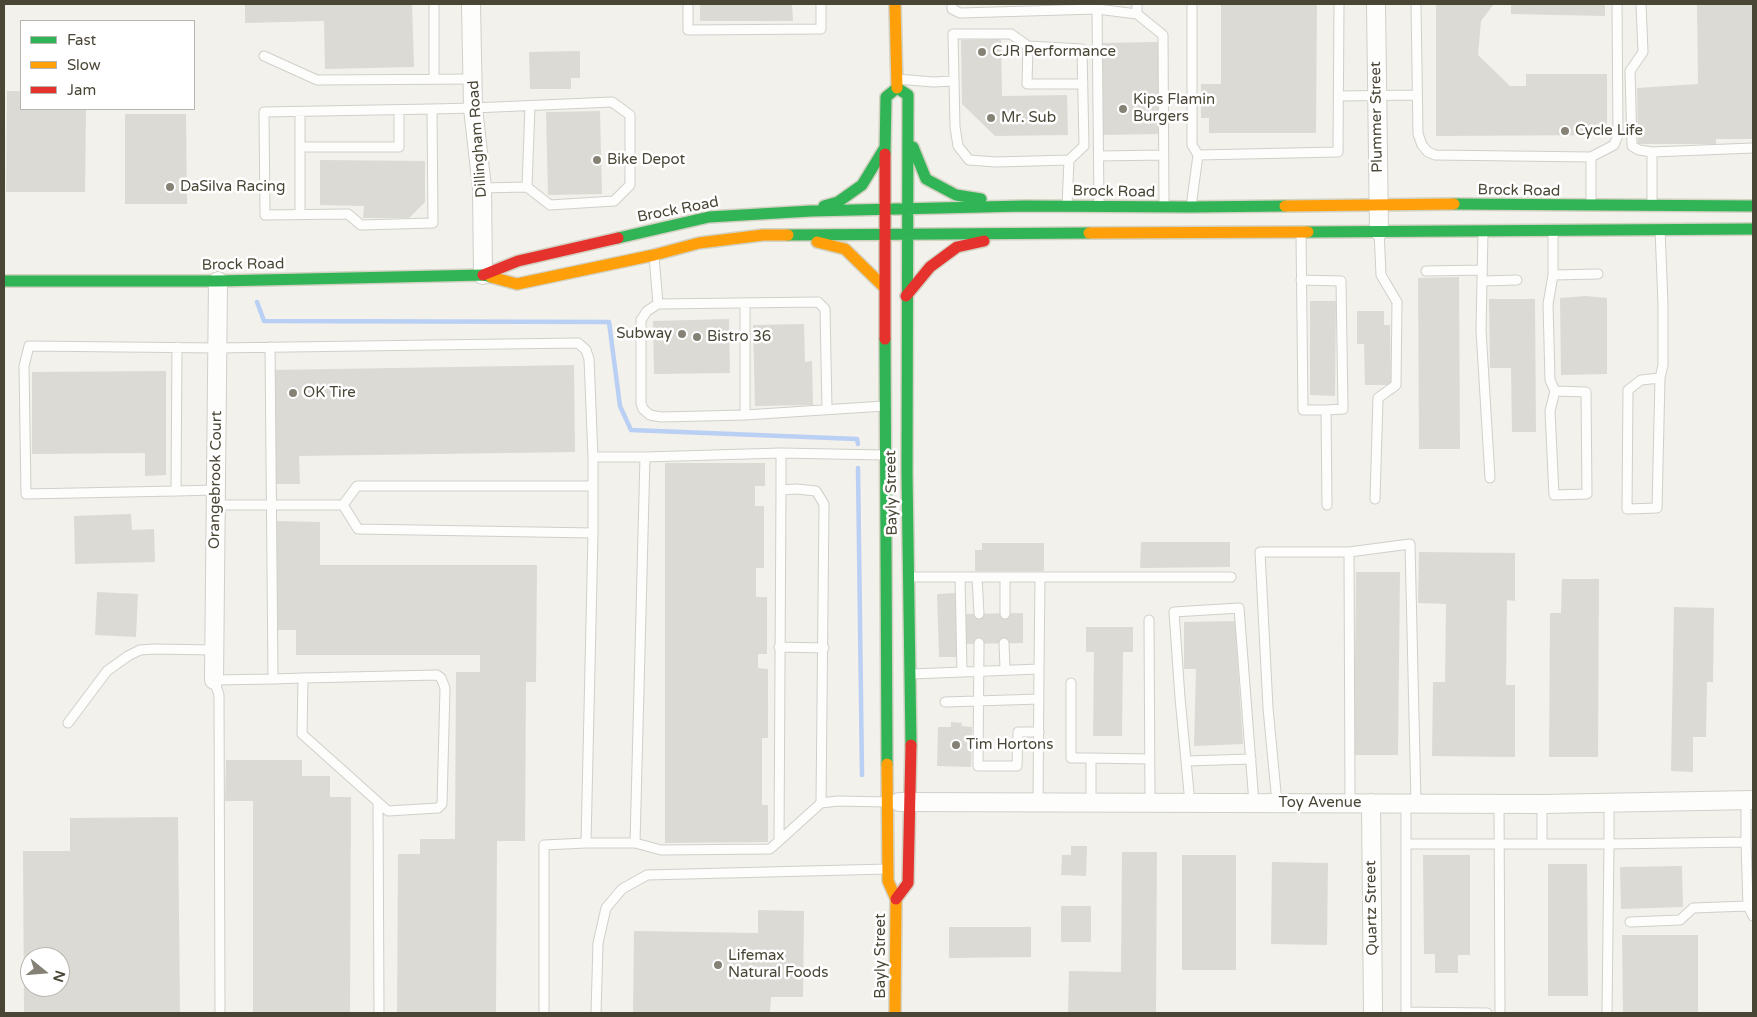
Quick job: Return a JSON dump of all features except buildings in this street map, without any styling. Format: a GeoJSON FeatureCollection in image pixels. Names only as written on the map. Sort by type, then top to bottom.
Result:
{"type":"FeatureCollection","features":[{"type":"Feature","properties":{"kind":"main road","name":"Bayly Street"},"geometry":{"type":"LineString","coordinates":[[895,4],[897,84],[886,97],[884,209],[888,881],[896,899],[895,1013]]}},
{"type":"Feature","properties":{"kind":"main road","name":"Bayly Street"},"geometry":{"type":"LineString","coordinates":[[896,899],[908,883],[911,803],[906,296],[909,135],[908,95],[897,84]]}},
{"type":"Feature","properties":{"kind":"main road"},"geometry":{"type":"LineString","coordinates":[[909,135],[926,179],[956,195],[1024,206]]}},
{"type":"Feature","properties":{"kind":"main road"},"geometry":{"type":"LineString","coordinates":[[811,211],[838,202],[862,186],[885,148]]}},
{"type":"Feature","properties":{"kind":"main road","name":"Brock Road"},"geometry":{"type":"LineString","coordinates":[[483,275],[518,261],[709,217],[811,211],[1024,206],[1191,208],[1379,204],[1753,206]]}},
{"type":"Feature","properties":{"kind":"main road","name":"Brock Road"},"geometry":{"type":"LineString","coordinates":[[4,281],[218,281],[483,275],[517,284],[699,244],[763,235],[1753,228]]}},
{"type":"Feature","properties":{"kind":"main road"},"geometry":{"type":"LineString","coordinates":[[906,296],[930,267],[957,247],[1019,232]]}},
{"type":"Feature","properties":{"kind":"main road"},"geometry":{"type":"LineString","coordinates":[[763,235],[822,242],[845,249],[884,287]]}},
{"type":"Feature","properties":{"kind":"street","name":"Dillingham Road"},"geometry":{"type":"LineString","coordinates":[[471,4],[473,108],[482,188],[483,275]]}},
{"type":"Feature","properties":{"kind":"street","name":"Plummer Street"},"geometry":{"type":"LineString","coordinates":[[1376,4],[1379,231]]}},
{"type":"Feature","properties":{"kind":"street","name":"Orangebrook Court"},"geometry":{"type":"LineString","coordinates":[[214,680],[218,281]]}},
{"type":"Feature","properties":{"kind":"street","name":"Toy Avenue"},"geometry":{"type":"LineString","coordinates":[[887,802],[1542,804],[1749,800]]}},
{"type":"Feature","properties":{"kind":"street","name":"Quartz Street"},"geometry":{"type":"LineString","coordinates":[[1370,803],[1373,1013]]}},
{"type":"Feature","properties":{"kind":"lane"},"geometry":{"type":"LineString","coordinates":[[434,4],[434,78]]}},
{"type":"Feature","properties":{"kind":"lane"},"geometry":{"type":"LineString","coordinates":[[688,4],[688,30],[822,29],[821,4]]}},
{"type":"Feature","properties":{"kind":"lane"},"geometry":{"type":"LineString","coordinates":[[952,4],[952,9],[960,13],[1097,9],[1137,14],[1163,35],[1164,207]]}},
{"type":"Feature","properties":{"kind":"lane"},"geometry":{"type":"LineString","coordinates":[[1137,4],[1137,14]]}},
{"type":"Feature","properties":{"kind":"lane"},"geometry":{"type":"LineString","coordinates":[[1191,208],[1198,155],[1192,145],[1192,4]]}},
{"type":"Feature","properties":{"kind":"lane"},"geometry":{"type":"LineString","coordinates":[[1198,155],[1338,152],[1340,96],[1339,4]]}},
{"type":"Feature","properties":{"kind":"lane"},"geometry":{"type":"LineString","coordinates":[[1416,4],[1418,134],[1422,145],[1428,152],[1435,155],[1591,157],[1614,145],[1618,135],[1617,4]]}},
{"type":"Feature","properties":{"kind":"lane"},"geometry":{"type":"LineString","coordinates":[[1641,4],[1642,52],[1630,71],[1632,146],[1639,150],[1652,152],[1753,148]]}},
{"type":"Feature","properties":{"kind":"lane"},"geometry":{"type":"LineString","coordinates":[[1097,9],[1099,206]]}},
{"type":"Feature","properties":{"kind":"lane"},"geometry":{"type":"LineString","coordinates":[[953,34],[1011,34],[1028,46],[1082,49],[1084,146],[1069,160],[996,162],[969,160],[958,146],[955,128],[953,34]]}},
{"type":"Feature","properties":{"kind":"lane"},"geometry":{"type":"LineString","coordinates":[[1028,46],[1027,84],[1082,84]]}},
{"type":"Feature","properties":{"kind":"lane"},"geometry":{"type":"LineString","coordinates":[[264,56],[316,80],[473,79]]}},
{"type":"Feature","properties":{"kind":"lane"},"geometry":{"type":"LineString","coordinates":[[897,84],[954,81]]}},
{"type":"Feature","properties":{"kind":"lane"},"geometry":{"type":"LineString","coordinates":[[1340,96],[1416,95]]}},
{"type":"Feature","properties":{"kind":"lane"},"geometry":{"type":"LineString","coordinates":[[432,109],[433,223],[361,225],[348,214],[265,215],[264,112],[473,108],[612,102],[630,115],[630,185],[614,201],[550,205],[527,187],[482,188]]}},
{"type":"Feature","properties":{"kind":"lane"},"geometry":{"type":"LineString","coordinates":[[527,187],[530,106]]}},
{"type":"Feature","properties":{"kind":"lane"},"geometry":{"type":"LineString","coordinates":[[300,147],[399,147],[399,110]]}},
{"type":"Feature","properties":{"kind":"lane"},"geometry":{"type":"LineString","coordinates":[[300,112],[300,214]]}},
{"type":"Feature","properties":{"kind":"lane"},"geometry":{"type":"LineString","coordinates":[[1652,152],[1652,206]]}},
{"type":"Feature","properties":{"kind":"lane"},"geometry":{"type":"LineString","coordinates":[[1099,156],[1163,155]]}},
{"type":"Feature","properties":{"kind":"lane"},"geometry":{"type":"LineString","coordinates":[[1591,157],[1591,206]]}},
{"type":"Feature","properties":{"kind":"lane"},"geometry":{"type":"LineString","coordinates":[[1067,206],[1069,160]]}},
{"type":"Feature","properties":{"kind":"lane"},"geometry":{"type":"LineString","coordinates":[[1660,229],[1664,305],[1664,365],[1660,378],[1657,508],[1627,509],[1628,390],[1641,380],[1660,378]]}},
{"type":"Feature","properties":{"kind":"lane"},"geometry":{"type":"LineString","coordinates":[[1483,230],[1481,330],[1490,478]]}},
{"type":"Feature","properties":{"kind":"lane"},"geometry":{"type":"LineString","coordinates":[[1553,230],[1553,276],[1548,304],[1550,380],[1555,391],[1550,411],[1554,495],[1587,494],[1586,392],[1555,391]]}},
{"type":"Feature","properties":{"kind":"lane"},"geometry":{"type":"LineString","coordinates":[[1301,231],[1301,280],[1303,410],[1343,409],[1341,281],[1301,280]]}},
{"type":"Feature","properties":{"kind":"lane"},"geometry":{"type":"LineString","coordinates":[[1376,499],[1378,398],[1396,385],[1397,302],[1381,275],[1379,231]]}},
{"type":"Feature","properties":{"kind":"lane"},"geometry":{"type":"LineString","coordinates":[[654,255],[658,304]]}},
{"type":"Feature","properties":{"kind":"lane"},"geometry":{"type":"LineString","coordinates":[[1426,271],[1482,270]]}},
{"type":"Feature","properties":{"kind":"lane"},"geometry":{"type":"LineString","coordinates":[[1553,276],[1598,274]]}},
{"type":"Feature","properties":{"kind":"lane"},"geometry":{"type":"LineString","coordinates":[[1483,282],[1517,280]]}},
{"type":"Feature","properties":{"kind":"lane"},"geometry":{"type":"LineString","coordinates":[[827,409],[825,309],[818,302],[658,304],[647,312],[641,320],[641,403],[643,409],[650,415],[661,417],[744,415],[884,406]]}},
{"type":"Feature","properties":{"kind":"lane"},"geometry":{"type":"LineString","coordinates":[[744,415],[745,304]]}},
{"type":"Feature","properties":{"kind":"lane"},"geometry":{"type":"LineString","coordinates":[[344,505],[270,505],[176,491],[26,494],[24,366],[29,346],[217,348],[578,343],[586,350],[589,359],[593,533],[586,843]]}},
{"type":"Feature","properties":{"kind":"lane"},"geometry":{"type":"LineString","coordinates":[[176,491],[177,347]]}},
{"type":"Feature","properties":{"kind":"lane"},"geometry":{"type":"LineString","coordinates":[[270,347],[273,679]]}},
{"type":"Feature","properties":{"kind":"lane"},"geometry":{"type":"LineString","coordinates":[[1326,410],[1327,505]]}},
{"type":"Feature","properties":{"kind":"lane"},"geometry":{"type":"LineString","coordinates":[[592,457],[781,454],[885,455]]}},
{"type":"Feature","properties":{"kind":"lane"},"geometry":{"type":"LineString","coordinates":[[779,841],[781,454]]}},
{"type":"Feature","properties":{"kind":"lane"},"geometry":{"type":"LineString","coordinates":[[635,843],[645,457]]}},
{"type":"Feature","properties":{"kind":"lane"},"geometry":{"type":"LineString","coordinates":[[344,505],[357,486],[592,486]]}},
{"type":"Feature","properties":{"kind":"lane"},"geometry":{"type":"LineString","coordinates":[[781,490],[816,491],[824,504],[821,803]]}},
{"type":"Feature","properties":{"kind":"lane"},"geometry":{"type":"LineString","coordinates":[[344,505],[358,529],[593,533]]}},
{"type":"Feature","properties":{"kind":"lane"},"geometry":{"type":"LineString","coordinates":[[1277,803],[1268,708],[1260,552],[1349,552],[1410,544],[1411,803],[1406,844],[1406,1012],[1487,1013]]}},
{"type":"Feature","properties":{"kind":"lane"},"geometry":{"type":"LineString","coordinates":[[1349,552],[1350,803]]}},
{"type":"Feature","properties":{"kind":"lane"},"geometry":{"type":"LineString","coordinates":[[908,577],[1231,576]]}},
{"type":"Feature","properties":{"kind":"lane"},"geometry":{"type":"LineString","coordinates":[[960,577],[962,672]]}},
{"type":"Feature","properties":{"kind":"lane"},"geometry":{"type":"LineString","coordinates":[[977,577],[979,614]]}},
{"type":"Feature","properties":{"kind":"lane"},"geometry":{"type":"LineString","coordinates":[[1005,577],[1005,614]]}},
{"type":"Feature","properties":{"kind":"lane"},"geometry":{"type":"LineString","coordinates":[[1038,802],[1040,577]]}},
{"type":"Feature","properties":{"kind":"lane"},"geometry":{"type":"LineString","coordinates":[[1190,803],[1174,612],[1239,608],[1254,803]]}},
{"type":"Feature","properties":{"kind":"lane"},"geometry":{"type":"LineString","coordinates":[[1149,620],[1150,803]]}},
{"type":"Feature","properties":{"kind":"lane"},"geometry":{"type":"LineString","coordinates":[[979,643],[978,766],[1017,766],[1018,732],[1039,732]]}},
{"type":"Feature","properties":{"kind":"lane"},"geometry":{"type":"LineString","coordinates":[[1004,643],[1005,669]]}},
{"type":"Feature","properties":{"kind":"lane"},"geometry":{"type":"LineString","coordinates":[[779,647],[824,648]]}},
{"type":"Feature","properties":{"kind":"lane"},"geometry":{"type":"LineString","coordinates":[[68,723],[107,671],[140,650],[154,648],[214,650]]}},
{"type":"Feature","properties":{"kind":"lane"},"geometry":{"type":"LineString","coordinates":[[910,674],[1039,669]]}},
{"type":"Feature","properties":{"kind":"lane"},"geometry":{"type":"LineString","coordinates":[[220,1013],[219,695],[214,680],[303,678],[437,676],[441,678],[445,688],[442,804],[438,808],[388,811],[302,734],[303,678]]}},
{"type":"Feature","properties":{"kind":"lane"},"geometry":{"type":"LineString","coordinates":[[1071,683],[1071,758],[1149,759]]}},
{"type":"Feature","properties":{"kind":"lane"},"geometry":{"type":"LineString","coordinates":[[944,702],[1039,699]]}},
{"type":"Feature","properties":{"kind":"lane"},"geometry":{"type":"LineString","coordinates":[[1091,758],[1091,803]]}},
{"type":"Feature","properties":{"kind":"lane"},"geometry":{"type":"LineString","coordinates":[[1186,761],[1251,759]]}},
{"type":"Feature","properties":{"kind":"lane"},"geometry":{"type":"LineString","coordinates":[[1749,800],[1746,842],[1748,906],[1753,916]]}},
{"type":"Feature","properties":{"kind":"lane"},"geometry":{"type":"LineString","coordinates":[[544,1013],[544,845],[635,843],[661,850],[770,849],[821,803],[838,801],[887,802]]}},
{"type":"Feature","properties":{"kind":"lane"},"geometry":{"type":"LineString","coordinates":[[378,802],[380,1013]]}},
{"type":"Feature","properties":{"kind":"lane"},"geometry":{"type":"LineString","coordinates":[[1607,1013],[1609,803]]}},
{"type":"Feature","properties":{"kind":"lane"},"geometry":{"type":"LineString","coordinates":[[1500,804],[1500,1013]]}},
{"type":"Feature","properties":{"kind":"lane"},"geometry":{"type":"LineString","coordinates":[[1542,804],[1542,844]]}},
{"type":"Feature","properties":{"kind":"lane"},"geometry":{"type":"LineString","coordinates":[[1406,844],[1746,842]]}},
{"type":"Feature","properties":{"kind":"lane"},"geometry":{"type":"LineString","coordinates":[[596,1013],[598,943],[606,908],[622,889],[647,875],[888,869]]}},
{"type":"Feature","properties":{"kind":"lane"},"geometry":{"type":"LineString","coordinates":[[1630,922],[1680,920],[1693,908],[1748,906]]}},
{"type":"Feature","properties":{"kind":"waterway"},"geometry":{"type":"LineString","coordinates":[[257,302],[264,321],[609,322],[620,406],[631,430],[857,439],[858,444]]}},
{"type":"Feature","properties":{"kind":"waterway"},"geometry":{"type":"LineString","coordinates":[[858,468],[862,775]]}},
{"type":"Feature","properties":{"kind":"traffic: fast"},"geometry":{"type":"LineString","coordinates":[[897,88],[908,95],[907,473],[911,745]]}},
{"type":"Feature","properties":{"kind":"traffic: fast"},"geometry":{"type":"LineString","coordinates":[[885,154],[886,97],[897,88]]}},
{"type":"Feature","properties":{"kind":"traffic: fast"},"geometry":{"type":"LineString","coordinates":[[913,147],[926,179],[956,195],[981,199]]}},
{"type":"Feature","properties":{"kind":"traffic: fast"},"geometry":{"type":"LineString","coordinates":[[824,206],[838,202],[862,185],[884,149]]}},
{"type":"Feature","properties":{"kind":"traffic: fast"},"geometry":{"type":"LineString","coordinates":[[1454,204],[1753,206]]}},
{"type":"Feature","properties":{"kind":"traffic: fast"},"geometry":{"type":"LineString","coordinates":[[618,238],[709,217],[811,211],[1024,206],[1285,206]]}},
{"type":"Feature","properties":{"kind":"traffic: fast"},"geometry":{"type":"LineString","coordinates":[[1308,232],[1753,229]]}},
{"type":"Feature","properties":{"kind":"traffic: fast"},"geometry":{"type":"LineString","coordinates":[[788,235],[1089,233]]}},
{"type":"Feature","properties":{"kind":"traffic: fast"},"geometry":{"type":"LineString","coordinates":[[4,281],[218,281],[483,275],[491,277]]}},
{"type":"Feature","properties":{"kind":"traffic: fast"},"geometry":{"type":"LineString","coordinates":[[885,339],[887,764]]}},
{"type":"Feature","properties":{"kind":"traffic: slow"},"geometry":{"type":"LineString","coordinates":[[895,4],[897,88]]}},
{"type":"Feature","properties":{"kind":"traffic: slow"},"geometry":{"type":"LineString","coordinates":[[1285,206],[1454,204]]}},
{"type":"Feature","properties":{"kind":"traffic: slow"},"geometry":{"type":"LineString","coordinates":[[1089,233],[1308,232]]}},
{"type":"Feature","properties":{"kind":"traffic: slow"},"geometry":{"type":"LineString","coordinates":[[491,277],[517,284],[654,255],[699,243],[763,235],[788,235]]}},
{"type":"Feature","properties":{"kind":"traffic: slow"},"geometry":{"type":"LineString","coordinates":[[817,242],[845,249],[884,287]]}},
{"type":"Feature","properties":{"kind":"traffic: slow"},"geometry":{"type":"LineString","coordinates":[[887,764],[888,881],[896,899],[895,1013]]}},
{"type":"Feature","properties":{"kind":"traffic: jam"},"geometry":{"type":"LineString","coordinates":[[885,154],[885,339]]}},
{"type":"Feature","properties":{"kind":"traffic: jam"},"geometry":{"type":"LineString","coordinates":[[483,275],[518,261],[618,238]]}},
{"type":"Feature","properties":{"kind":"traffic: jam"},"geometry":{"type":"LineString","coordinates":[[906,296],[930,267],[957,247],[984,241]]}},
{"type":"Feature","properties":{"kind":"traffic: jam"},"geometry":{"type":"LineString","coordinates":[[896,899],[908,883],[911,745]]}},
{"type":"Feature","properties":{"kind":"place","name":"CJR Performance"},"geometry":{"type":"Point","coordinates":[982,52]}},
{"type":"Feature","properties":{"kind":"place","name":"Kips Flamin Burgers"},"geometry":{"type":"Point","coordinates":[1123,109]}},
{"type":"Feature","properties":{"kind":"place","name":"Mr. Sub"},"geometry":{"type":"Point","coordinates":[991,118]}},
{"type":"Feature","properties":{"kind":"place","name":"Cycle Life"},"geometry":{"type":"Point","coordinates":[1565,131]}},
{"type":"Feature","properties":{"kind":"place","name":"Bike Depot"},"geometry":{"type":"Point","coordinates":[597,160]}},
{"type":"Feature","properties":{"kind":"place","name":"DaSilva Racing"},"geometry":{"type":"Point","coordinates":[170,187]}},
{"type":"Feature","properties":{"kind":"place","name":"Subway"},"geometry":{"type":"Point","coordinates":[682,334]}},
{"type":"Feature","properties":{"kind":"place","name":"Bistro 36"},"geometry":{"type":"Point","coordinates":[697,337]}},
{"type":"Feature","properties":{"kind":"place","name":"OK Tire"},"geometry":{"type":"Point","coordinates":[293,393]}},
{"type":"Feature","properties":{"kind":"place","name":"Tim Hortons"},"geometry":{"type":"Point","coordinates":[956,745]}},
{"type":"Feature","properties":{"kind":"place","name":"Lifemax Natural Foods"},"geometry":{"type":"Point","coordinates":[718,965]}}]}
